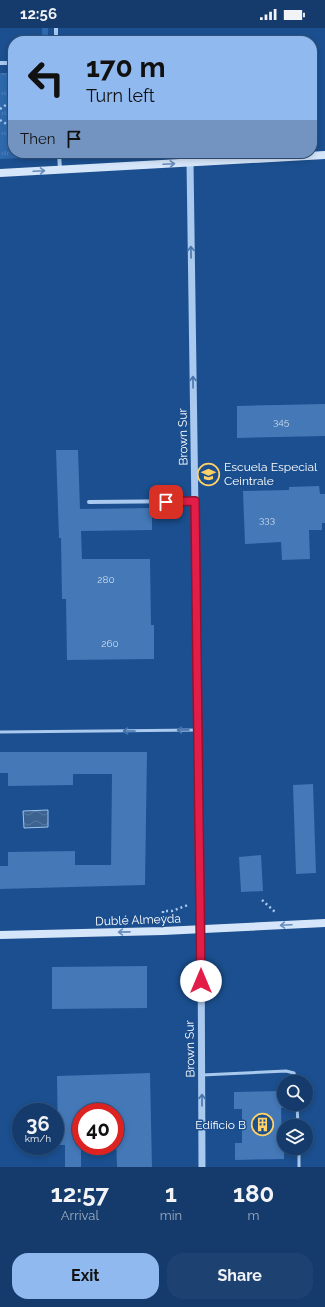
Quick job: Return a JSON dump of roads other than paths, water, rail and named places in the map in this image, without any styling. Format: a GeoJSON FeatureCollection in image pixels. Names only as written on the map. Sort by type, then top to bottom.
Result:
{"type":"FeatureCollection","features":[{"type":"Feature","properties":{"kind":"main road"},"geometry":{"type":"LineString","coordinates":[[0,173],[258,158]]}},
{"type":"Feature","properties":{"kind":"main road","name":"Dublé Almeyda"},"geometry":{"type":"LineString","coordinates":[[0,935],[201,930],[325,923]]}},
{"type":"Feature","properties":{"kind":"street"},"geometry":{"type":"LineString","coordinates":[[59,158],[60,170]]}},
{"type":"Feature","properties":{"kind":"street","name":"Brown Sur"},"geometry":{"type":"LineString","coordinates":[[190,162],[201,930],[202,1167]]}},
{"type":"Feature","properties":{"kind":"street"},"geometry":{"type":"LineString","coordinates":[[89,502],[195,501]]}},
{"type":"Feature","properties":{"kind":"lane"},"geometry":{"type":"LineString","coordinates":[[0,732],[198,730]]}},
{"type":"Feature","properties":{"kind":"lane"},"geometry":{"type":"LineString","coordinates":[[202,1075],[286,1071],[294,1073],[295,1075]]}},
{"type":"Feature","properties":{"kind":"lane"},"geometry":{"type":"LineString","coordinates":[[299,1155],[299,1167]]}},
{"type":"Feature","properties":{"kind":"water"},"geometry":{"type":"Polygon","coordinates":[[[48,810],[48,827],[24,828],[23,811],[48,810]]]}},
{"type":"Feature","properties":{"kind":"place","name":"Escuela Especial Ceintrale"},"geometry":{"type":"Point","coordinates":[209,474]}},
{"type":"Feature","properties":{"kind":"place","name":"Edificio B"},"geometry":{"type":"Point","coordinates":[262,1125]}}]}
